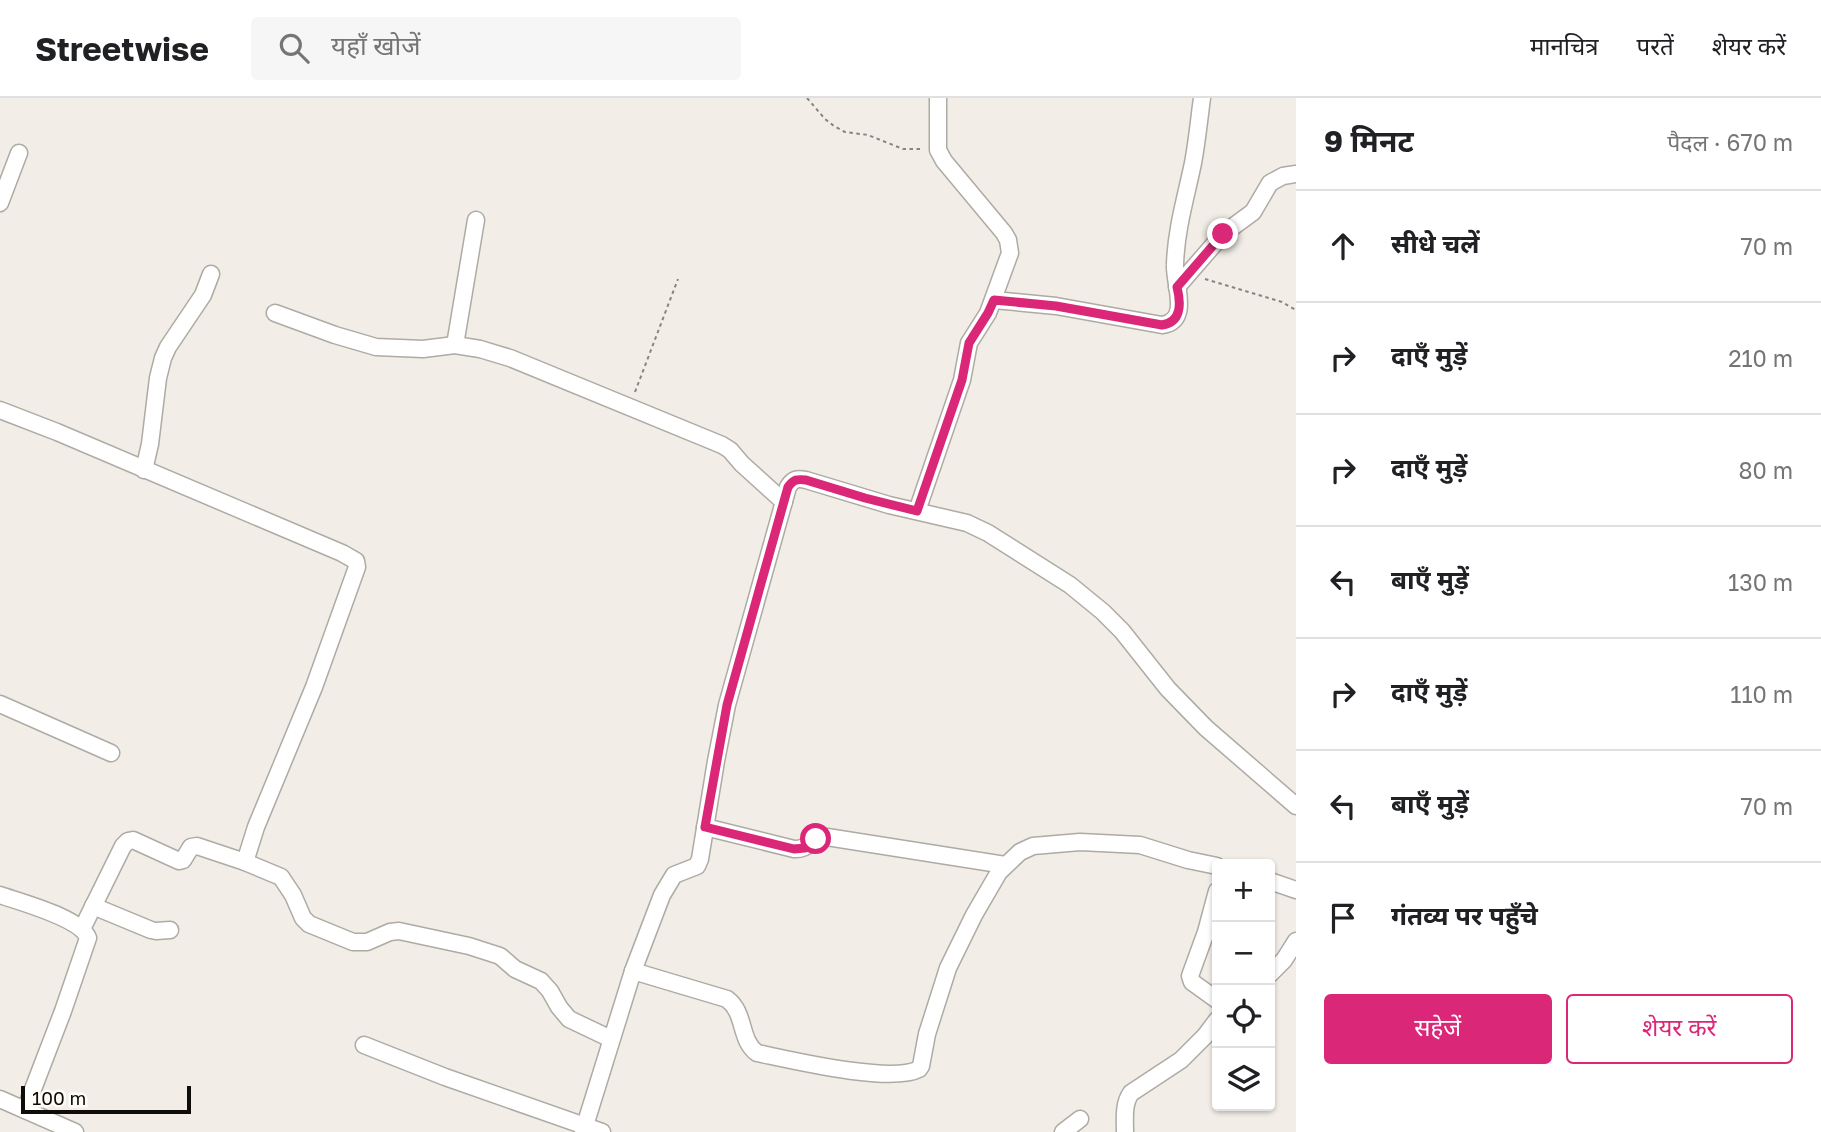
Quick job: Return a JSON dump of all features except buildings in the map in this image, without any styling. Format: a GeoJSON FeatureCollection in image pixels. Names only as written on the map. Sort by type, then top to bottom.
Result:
{"type":"FeatureCollection","features":[{"type":"Feature","properties":{"kind":"street"},"geometry":{"type":"LineString","coordinates":[[917,511],[962,380],[969,343],[994,300],[1010,253],[1004,233],[944,161],[938,150],[938,98]]}},
{"type":"Feature","properties":{"kind":"street"},"geometry":{"type":"LineString","coordinates":[[994,300],[1064,307],[1162,325],[1175,320],[1180,296],[1175,267],[1178,234],[1193,164],[1202,98]]}},
{"type":"Feature","properties":{"kind":"street"},"geometry":{"type":"LineString","coordinates":[[0,203],[19,153]]}},
{"type":"Feature","properties":{"kind":"street"},"geometry":{"type":"LineString","coordinates":[[1177,287],[1223,234],[1247,218],[1270,183],[1283,176],[1296,174]]}},
{"type":"Feature","properties":{"kind":"street"},"geometry":{"type":"LineString","coordinates":[[455,345],[476,220]]}},
{"type":"Feature","properties":{"kind":"street"},"geometry":{"type":"LineString","coordinates":[[145,470],[163,358],[167,347],[203,295],[211,274]]}},
{"type":"Feature","properties":{"kind":"street"},"geometry":{"type":"LineString","coordinates":[[275,313],[376,347],[423,349],[455,345],[492,352],[730,450],[784,502]]}},
{"type":"Feature","properties":{"kind":"street"},"geometry":{"type":"LineString","coordinates":[[0,410],[329,547],[356,561],[314,687],[256,827],[245,862]]}},
{"type":"Feature","properties":{"kind":"street"},"geometry":{"type":"LineString","coordinates":[[584,1129],[633,971],[670,879],[679,872],[697,866],[700,859],[727,705],[788,487],[792,481],[806,480],[865,498],[950,518],[978,528],[1070,585],[1122,631],[1168,689],[1206,728],[1296,806]]}},
{"type":"Feature","properties":{"kind":"street"},"geometry":{"type":"LineString","coordinates":[[2,709],[111,753]]}},
{"type":"Feature","properties":{"kind":"street"},"geometry":{"type":"LineString","coordinates":[[705,827],[794,849],[805,848],[816,839],[827,837],[1005,865]]}},
{"type":"Feature","properties":{"kind":"street"},"geometry":{"type":"LineString","coordinates":[[82,929],[123,846],[130,840],[177,860],[183,860],[193,846],[205,848],[281,877],[309,924],[353,942],[367,942],[399,931],[500,956],[515,970],[541,981],[569,1019],[611,1040]]}},
{"type":"Feature","properties":{"kind":"street"},"geometry":{"type":"LineString","coordinates":[[633,971],[727,999],[734,1004],[746,1040],[757,1053],[856,1072],[911,1073],[921,1066],[948,968],[974,915],[999,872],[1020,852],[1033,846],[1080,842],[1140,845],[1212,865]]}},
{"type":"Feature","properties":{"kind":"street"},"geometry":{"type":"LineString","coordinates":[[1275,883],[1296,890]]}},
{"type":"Feature","properties":{"kind":"street"},"geometry":{"type":"LineString","coordinates":[[0,895],[50,912],[82,929],[88,938],[26,1110]]}},
{"type":"Feature","properties":{"kind":"street"},"geometry":{"type":"LineString","coordinates":[[93,906],[156,931],[170,930]]}},
{"type":"Feature","properties":{"kind":"street"},"geometry":{"type":"LineString","coordinates":[[1212,910],[1190,976],[1192,982],[1212,996]]}},
{"type":"Feature","properties":{"kind":"street"},"geometry":{"type":"LineString","coordinates":[[1275,969],[1296,941]]}},
{"type":"Feature","properties":{"kind":"street"},"geometry":{"type":"LineString","coordinates":[[1125,1132],[1125,1106],[1131,1093],[1181,1060],[1212,1026]]}},
{"type":"Feature","properties":{"kind":"street"},"geometry":{"type":"LineString","coordinates":[[364,1045],[584,1129],[602,1132]]}},
{"type":"Feature","properties":{"kind":"street"},"geometry":{"type":"LineString","coordinates":[[0,1099],[75,1132]]}},
{"type":"Feature","properties":{"kind":"street"},"geometry":{"type":"LineString","coordinates":[[1063,1132],[1080,1119]]}},
{"type":"Feature","properties":{"kind":"path"},"geometry":{"type":"LineString","coordinates":[[807,98],[825,119],[845,132],[868,135],[902,149],[938,150]]}},
{"type":"Feature","properties":{"kind":"path"},"geometry":{"type":"LineString","coordinates":[[1189,274],[1282,302],[1296,310]]}},
{"type":"Feature","properties":{"kind":"path"},"geometry":{"type":"LineString","coordinates":[[629,407],[678,279]]}},
{"type":"Feature","properties":{"kind":"route"},"geometry":{"type":"LineString","coordinates":[[816,839],[805,848],[794,849],[705,827],[727,705],[788,487],[792,481],[806,480],[917,511],[962,380],[969,343],[994,300],[1056,306],[1162,325],[1170,324],[1178,314],[1180,296],[1177,287],[1223,234]]}}]}
